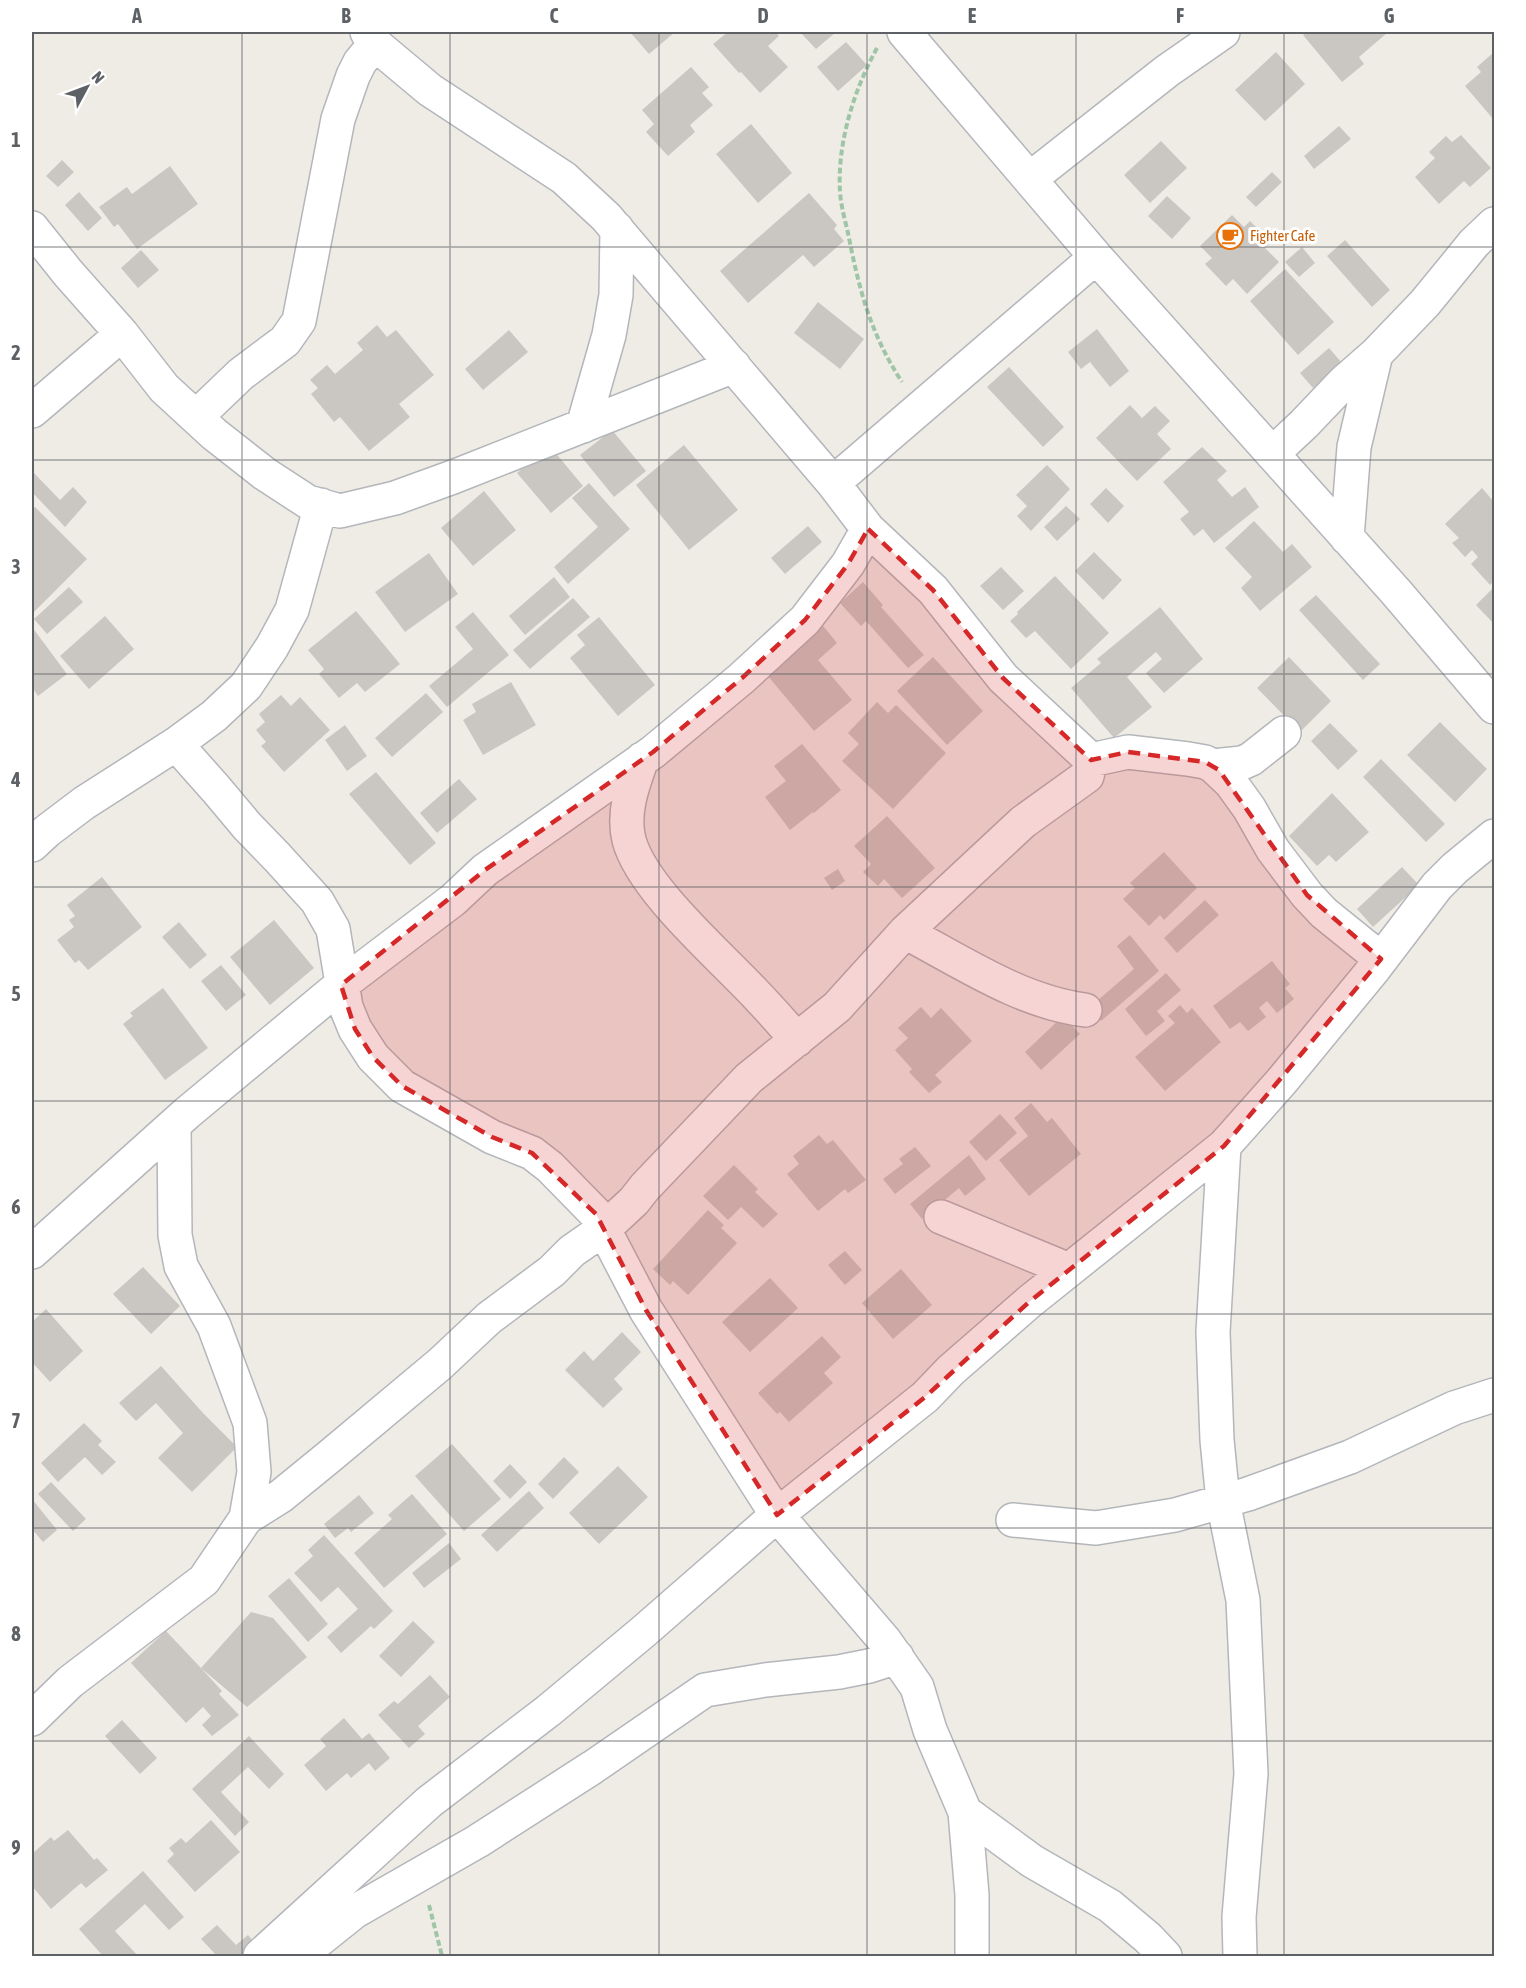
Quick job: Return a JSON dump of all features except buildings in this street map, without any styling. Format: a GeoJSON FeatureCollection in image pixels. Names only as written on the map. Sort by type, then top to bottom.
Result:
{"type":"FeatureCollection","features":[{"type":"Feature","properties":{"kind":"street"},"geometry":{"type":"LineString","coordinates":[[1031,178],[1167,71],[1223,32]]}},
{"type":"Feature","properties":{"kind":"street"},"geometry":{"type":"LineString","coordinates":[[196,417],[241,374],[285,341],[299,321],[338,119],[353,76],[372,36],[430,90],[564,178],[606,217],[834,483],[867,529],[933,590],[1003,678],[1090,760]]}},
{"type":"Feature","properties":{"kind":"street"},"geometry":{"type":"LineString","coordinates":[[893,36],[1031,178],[1096,257],[1347,538],[1494,707]]}},
{"type":"Feature","properties":{"kind":"street"},"geometry":{"type":"LineString","coordinates":[[1272,454],[1344,382],[1376,354],[1425,303],[1474,243],[1494,225]]}},
{"type":"Feature","properties":{"kind":"street"},"geometry":{"type":"LineString","coordinates":[[32,228],[122,334],[164,388],[214,434],[266,474],[308,502],[340,511],[395,498],[734,366]]}},
{"type":"Feature","properties":{"kind":"street"},"geometry":{"type":"LineString","coordinates":[[583,426],[609,335],[616,295],[617,229]]}},
{"type":"Feature","properties":{"kind":"street"},"geometry":{"type":"LineString","coordinates":[[834,483],[1096,257]]}},
{"type":"Feature","properties":{"kind":"street"},"geometry":{"type":"LineString","coordinates":[[32,411],[122,334]]}},
{"type":"Feature","properties":{"kind":"street"},"geometry":{"type":"LineString","coordinates":[[1347,538],[1354,447],[1376,354]]}},
{"type":"Feature","properties":{"kind":"street"},"geometry":{"type":"LineString","coordinates":[[32,845],[84,803],[176,744],[214,716],[246,686],[272,647],[292,610],[321,506]]}},
{"type":"Feature","properties":{"kind":"street"},"geometry":{"type":"LineString","coordinates":[[32,1252],[174,1125],[341,985],[453,900],[485,870],[642,759],[742,678],[805,620],[848,564],[867,529]]}},
{"type":"Feature","properties":{"kind":"street"},"geometry":{"type":"LineString","coordinates":[[1213,766],[1242,763],[1251,759],[1284,733]]}},
{"type":"Feature","properties":{"kind":"street"},"geometry":{"type":"LineString","coordinates":[[176,744],[247,826],[317,901],[333,929],[346,1007],[373,1057],[402,1086],[492,1137],[532,1153],[550,1167],[596,1214],[646,1310],[777,1515],[897,1657],[917,1687],[930,1731],[965,1812],[972,1894],[972,1956]]}},
{"type":"Feature","properties":{"kind":"street"},"geometry":{"type":"LineString","coordinates":[[1090,760],[1128,752],[1188,759],[1213,766],[1231,783],[1273,850],[1307,895],[1324,913],[1381,959]]}},
{"type":"Feature","properties":{"kind":"street"},"geometry":{"type":"LineString","coordinates":[[642,759],[632,788],[627,814],[629,838],[635,858],[651,881],[697,935],[797,1040]]}},
{"type":"Feature","properties":{"kind":"street"},"geometry":{"type":"LineString","coordinates":[[246,1518],[282,1496],[440,1364],[489,1318],[552,1271],[572,1251],[605,1228],[634,1201],[749,1078],[837,1007],[905,932],[1023,822],[1087,776],[1090,760]]}},
{"type":"Feature","properties":{"kind":"street"},"geometry":{"type":"LineString","coordinates":[[260,1956],[299,1923],[352,1871],[429,1802],[548,1711],[777,1515],[925,1397],[951,1370],[990,1336],[1224,1146],[1281,1082],[1437,886],[1494,836]]}},
{"type":"Feature","properties":{"kind":"street"},"geometry":{"type":"LineString","coordinates":[[905,932],[1041,1000],[1062,1007],[1085,1010]]}},
{"type":"Feature","properties":{"kind":"street"},"geometry":{"type":"LineString","coordinates":[[32,1719],[70,1682],[204,1580],[246,1518],[254,1472],[250,1423],[214,1326],[181,1266],[175,1234],[174,1125]]}},
{"type":"Feature","properties":{"kind":"street"},"geometry":{"type":"LineString","coordinates":[[1224,1146],[1213,1332],[1217,1440],[1223,1502],[1243,1600],[1251,1774],[1239,1917],[1240,1956]]}},
{"type":"Feature","properties":{"kind":"street"},"geometry":{"type":"LineString","coordinates":[[941,1217],[1069,1270]]}},
{"type":"Feature","properties":{"kind":"street"},"geometry":{"type":"LineString","coordinates":[[1013,1520],[1096,1528],[1175,1515],[1223,1502],[1350,1457],[1454,1408],[1494,1395]]}},
{"type":"Feature","properties":{"kind":"street"},"geometry":{"type":"LineString","coordinates":[[299,1956],[354,1912],[478,1841],[593,1767],[705,1690],[765,1680],[839,1672],[897,1657]]}},
{"type":"Feature","properties":{"kind":"street"},"geometry":{"type":"LineString","coordinates":[[965,1812],[1032,1862],[1110,1906],[1148,1938],[1165,1956]]}},
{"type":"Feature","properties":{"kind":"path"},"geometry":{"type":"LineString","coordinates":[[893,36],[866,68],[849,117],[843,145],[840,193],[855,275],[874,330],[890,363],[920,410]]}},
{"type":"Feature","properties":{"kind":"path"},"geometry":{"type":"LineString","coordinates":[[421,1874],[442,1956]]}},
{"type":"Feature","properties":{"kind":"highlighted area"},"geometry":{"type":"Polygon","coordinates":[[[868,529],[933,590],[1003,678],[1091,760],[1128,752],[1205,762],[1219,770],[1307,895],[1381,959],[1224,1146],[1029,1302],[925,1397],[777,1515],[646,1310],[596,1214],[532,1153],[492,1137],[402,1086],[373,1057],[355,1029],[341,985],[485,870],[653,752],[742,678],[805,620],[848,564],[868,529]]]}},
{"type":"Feature","properties":{"kind":"place","name":"Fighter Cafe"},"geometry":{"type":"Point","coordinates":[1230,236]}}]}
